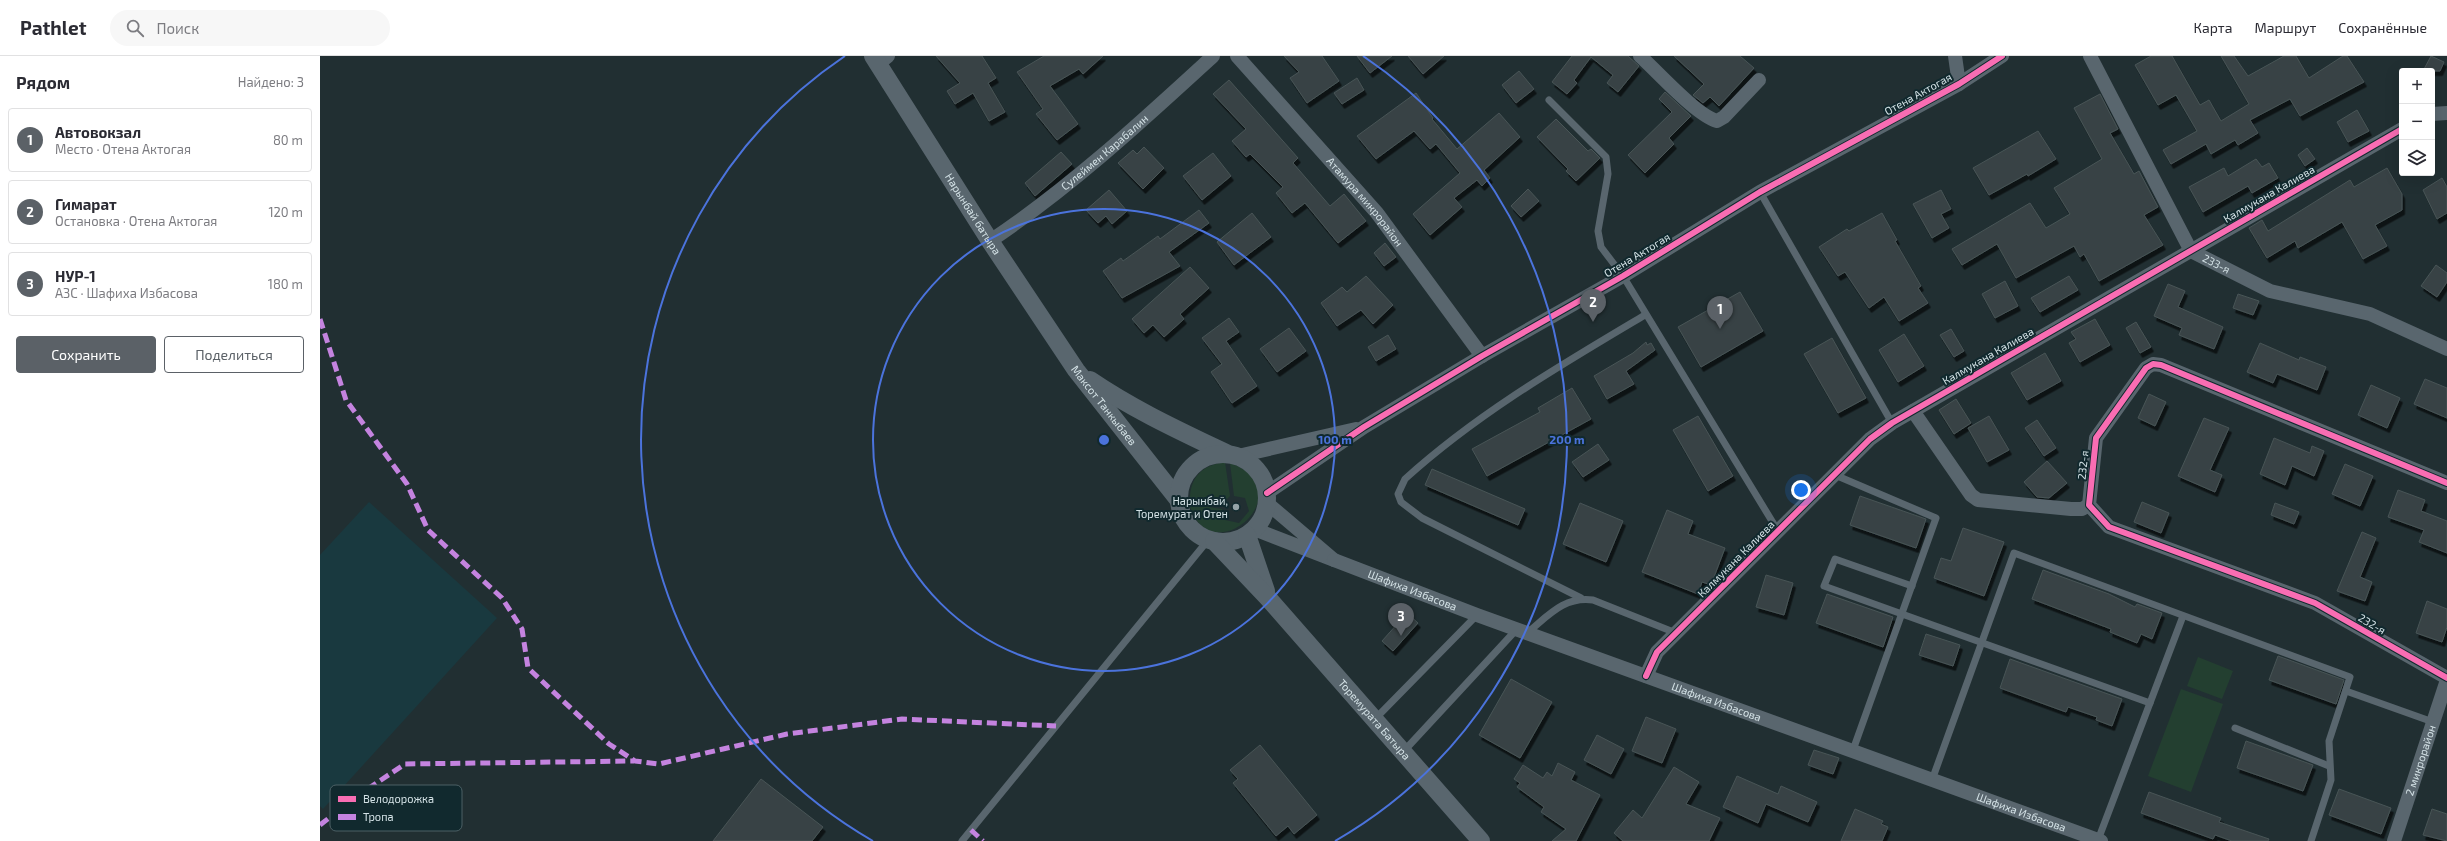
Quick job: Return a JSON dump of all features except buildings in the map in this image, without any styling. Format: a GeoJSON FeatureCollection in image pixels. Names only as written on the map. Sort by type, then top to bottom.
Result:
{"type":"FeatureCollection","features":[{"type":"Feature","properties":{"kind":"street","name":"Сулеймен Карабалин"},"geometry":{"type":"LineString","coordinates":[[990,241],[1044,204],[1124,138],[1214,56]]}},
{"type":"Feature","properties":{"kind":"street","name":"Атамура микрорайон"},"geometry":{"type":"LineString","coordinates":[[1237,56],[1377,213],[1482,356]]}},
{"type":"Feature","properties":{"kind":"street"},"geometry":{"type":"LineString","coordinates":[[1640,56],[1709,119],[1717,121],[1724,117],[1759,80]]}},
{"type":"Feature","properties":{"kind":"street"},"geometry":{"type":"LineString","coordinates":[[1955,56],[1959,84]]}},
{"type":"Feature","properties":{"kind":"street","name":"Отена Актогая"},"geometry":{"type":"LineString","coordinates":[[1267,498],[1364,428],[1482,356],[1623,276],[1760,192],[1959,84],[2002,56]]}},
{"type":"Feature","properties":{"kind":"street","name":"233-я"},"geometry":{"type":"LineString","coordinates":[[2090,56],[2191,251],[2270,291],[2370,314],[2447,349]]}},
{"type":"Feature","properties":{"kind":"street","name":"Нарынбай батыра"},"geometry":{"type":"LineString","coordinates":[[880,59],[990,241],[1076,370]]}},
{"type":"Feature","properties":{"kind":"street"},"geometry":{"type":"LineString","coordinates":[[2435,114],[2447,113]]}},
{"type":"Feature","properties":{"kind":"street","name":"Калмукана Калиева"},"geometry":{"type":"LineString","coordinates":[[1646,676],[1656,652],[1870,439],[1892,423],[2399,131]]}},
{"type":"Feature","properties":{"kind":"street","name":"232-я"},"geometry":{"type":"LineString","coordinates":[[2447,482],[2162,365],[2153,364],[2146,368],[2096,438],[2089,505],[2109,527],[2315,603],[2447,679]]}},
{"type":"Feature","properties":{"kind":"street","name":"Максот Танкыбаев"},"geometry":{"type":"LineString","coordinates":[[1076,370],[1125,404],[1233,455]]}},
{"type":"Feature","properties":{"kind":"street","name":"Максот Танкыбаев"},"geometry":{"type":"LineString","coordinates":[[1076,370],[1180,502]]}},
{"type":"Feature","properties":{"kind":"street"},"geometry":{"type":"LineString","coordinates":[[1913,411],[1971,496],[1978,500],[2071,510],[2082,509],[2089,505]]}},
{"type":"Feature","properties":{"kind":"street","name":"Отена Актогая"},"geometry":{"type":"LineString","coordinates":[[1233,455],[1364,428]]}},
{"type":"Feature","properties":{"kind":"street"},"geometry":{"type":"LineString","coordinates":[[1233,455],[1247,460],[1260,474],[1267,498],[1261,521],[1250,532],[1228,541],[1212,540],[1196,532],[1186,521],[1180,502],[1182,483],[1192,466],[1209,456],[1233,455]]}},
{"type":"Feature","properties":{"kind":"street"},"geometry":{"type":"LineString","coordinates":[[1267,498],[1334,560]]}},
{"type":"Feature","properties":{"kind":"street"},"geometry":{"type":"LineString","coordinates":[[1250,532],[1268,598]]}},
{"type":"Feature","properties":{"kind":"street","name":"Шафиха Избасова"},"geometry":{"type":"LineString","coordinates":[[1250,532],[1334,560],[1522,631],[2100,841]]}},
{"type":"Feature","properties":{"kind":"street","name":"Торемурата Батыра"},"geometry":{"type":"LineString","coordinates":[[1212,540],[1268,598],[1481,841]]}},
{"type":"Feature","properties":{"kind":"street","name":"2 микрорайон"},"geometry":{"type":"LineString","coordinates":[[2394,841],[2447,679]]}},
{"type":"Feature","properties":{"kind":"lane"},"geometry":{"type":"LineString","coordinates":[[1549,100],[1606,157],[1608,174],[1598,231],[1601,248],[1623,276],[1645,315],[1778,531]]}},
{"type":"Feature","properties":{"kind":"lane"},"geometry":{"type":"LineString","coordinates":[[1760,192],[1892,423]]}},
{"type":"Feature","properties":{"kind":"lane"},"geometry":{"type":"LineString","coordinates":[[1645,315],[1530,384],[1484,415],[1405,479],[1398,494],[1401,502],[1422,518],[1581,598],[1615,608],[1676,632]]}},
{"type":"Feature","properties":{"kind":"lane"},"geometry":{"type":"LineString","coordinates":[[1835,475],[1936,518],[1853,750]]}},
{"type":"Feature","properties":{"kind":"lane"},"geometry":{"type":"LineString","coordinates":[[962,841],[1212,540]]}},
{"type":"Feature","properties":{"kind":"lane"},"geometry":{"type":"LineString","coordinates":[[1932,780],[2014,553],[2350,677],[2329,741],[2328,766],[2331,780],[2311,841]]}},
{"type":"Feature","properties":{"kind":"lane"},"geometry":{"type":"LineString","coordinates":[[1912,586],[1834,558],[1824,586],[2150,703]]}},
{"type":"Feature","properties":{"kind":"lane"},"geometry":{"type":"LineString","coordinates":[[1403,752],[1522,631],[1572,599],[1581,598]]}},
{"type":"Feature","properties":{"kind":"lane"},"geometry":{"type":"LineString","coordinates":[[1374,719],[1477,614]]}},
{"type":"Feature","properties":{"kind":"lane"},"geometry":{"type":"LineString","coordinates":[[2100,841],[2182,616]]}},
{"type":"Feature","properties":{"kind":"lane"},"geometry":{"type":"LineString","coordinates":[[2346,691],[2433,722]]}},
{"type":"Feature","properties":{"kind":"lane"},"geometry":{"type":"LineString","coordinates":[[2235,728],[2328,766]]}},
{"type":"Feature","properties":{"kind":"shaded area"},"geometry":{"type":"Polygon","coordinates":[[[369,502],[497,618],[345,785],[330,785],[330,801],[323,809],[320,806],[320,555],[369,502]]]}},
{"type":"Feature","properties":{"kind":"green space"},"geometry":{"type":"Polygon","coordinates":[[[1225,462],[1230,496],[1221,505],[1190,501],[1192,485],[1199,474],[1210,466],[1225,462]]]}},
{"type":"Feature","properties":{"kind":"green space"},"geometry":{"type":"Polygon","coordinates":[[[1230,463],[1251,475],[1259,491],[1256,507],[1246,521],[1232,530],[1215,532],[1200,524],[1189,504],[1222,509],[1225,520],[1239,523],[1249,511],[1245,498],[1234,496],[1230,463]]]}},
{"type":"Feature","properties":{"kind":"green space"},"geometry":{"type":"Polygon","coordinates":[[[2198,657],[2233,671],[2222,699],[2187,686],[2198,657]]]}},
{"type":"Feature","properties":{"kind":"green space"},"geometry":{"type":"Polygon","coordinates":[[[2181,689],[2223,704],[2191,792],[2148,776],[2181,689]]]}},
{"type":"Feature","properties":{"kind":"marked path"},"geometry":{"type":"LineString","coordinates":[[320,319],[346,400],[407,484],[428,530],[502,598],[522,629],[528,668],[609,744],[635,761],[659,764],[787,734],[902,719],[1056,726]]}},
{"type":"Feature","properties":{"kind":"marked path"},"geometry":{"type":"LineString","coordinates":[[374,785],[405,764],[634,761]]}},
{"type":"Feature","properties":{"kind":"marked path"},"geometry":{"type":"LineString","coordinates":[[320,825],[330,817]]}},
{"type":"Feature","properties":{"kind":"marked path"},"geometry":{"type":"LineString","coordinates":[[971,830],[983,841]]}},
{"type":"Feature","properties":{"kind":"cycle path"},"geometry":{"type":"LineString","coordinates":[[1267,493],[1364,427],[1482,356],[1623,276],[1760,192],[1959,84],[2002,56]]}},
{"type":"Feature","properties":{"kind":"cycle path"},"geometry":{"type":"LineString","coordinates":[[1646,676],[1657,652],[1870,439],[1892,423],[2399,131]]}},
{"type":"Feature","properties":{"kind":"cycle path"},"geometry":{"type":"LineString","coordinates":[[2447,483],[2161,365],[2153,364],[2146,368],[2096,438],[2089,505],[2109,527],[2315,603],[2447,678]]}},
{"type":"Feature","properties":{"kind":"place","name":"Гимарат"},"geometry":{"type":"Point","coordinates":[1593,322]}},
{"type":"Feature","properties":{"kind":"place","name":"Автовокзал"},"geometry":{"type":"Point","coordinates":[1720,329]}},
{"type":"Feature","properties":{"kind":"place","name":"Нарынбай, Торемурат и Отен"},"geometry":{"type":"Point","coordinates":[1236,507]}},
{"type":"Feature","properties":{"kind":"place","name":"НУР-1"},"geometry":{"type":"Point","coordinates":[1401,636]}}]}
